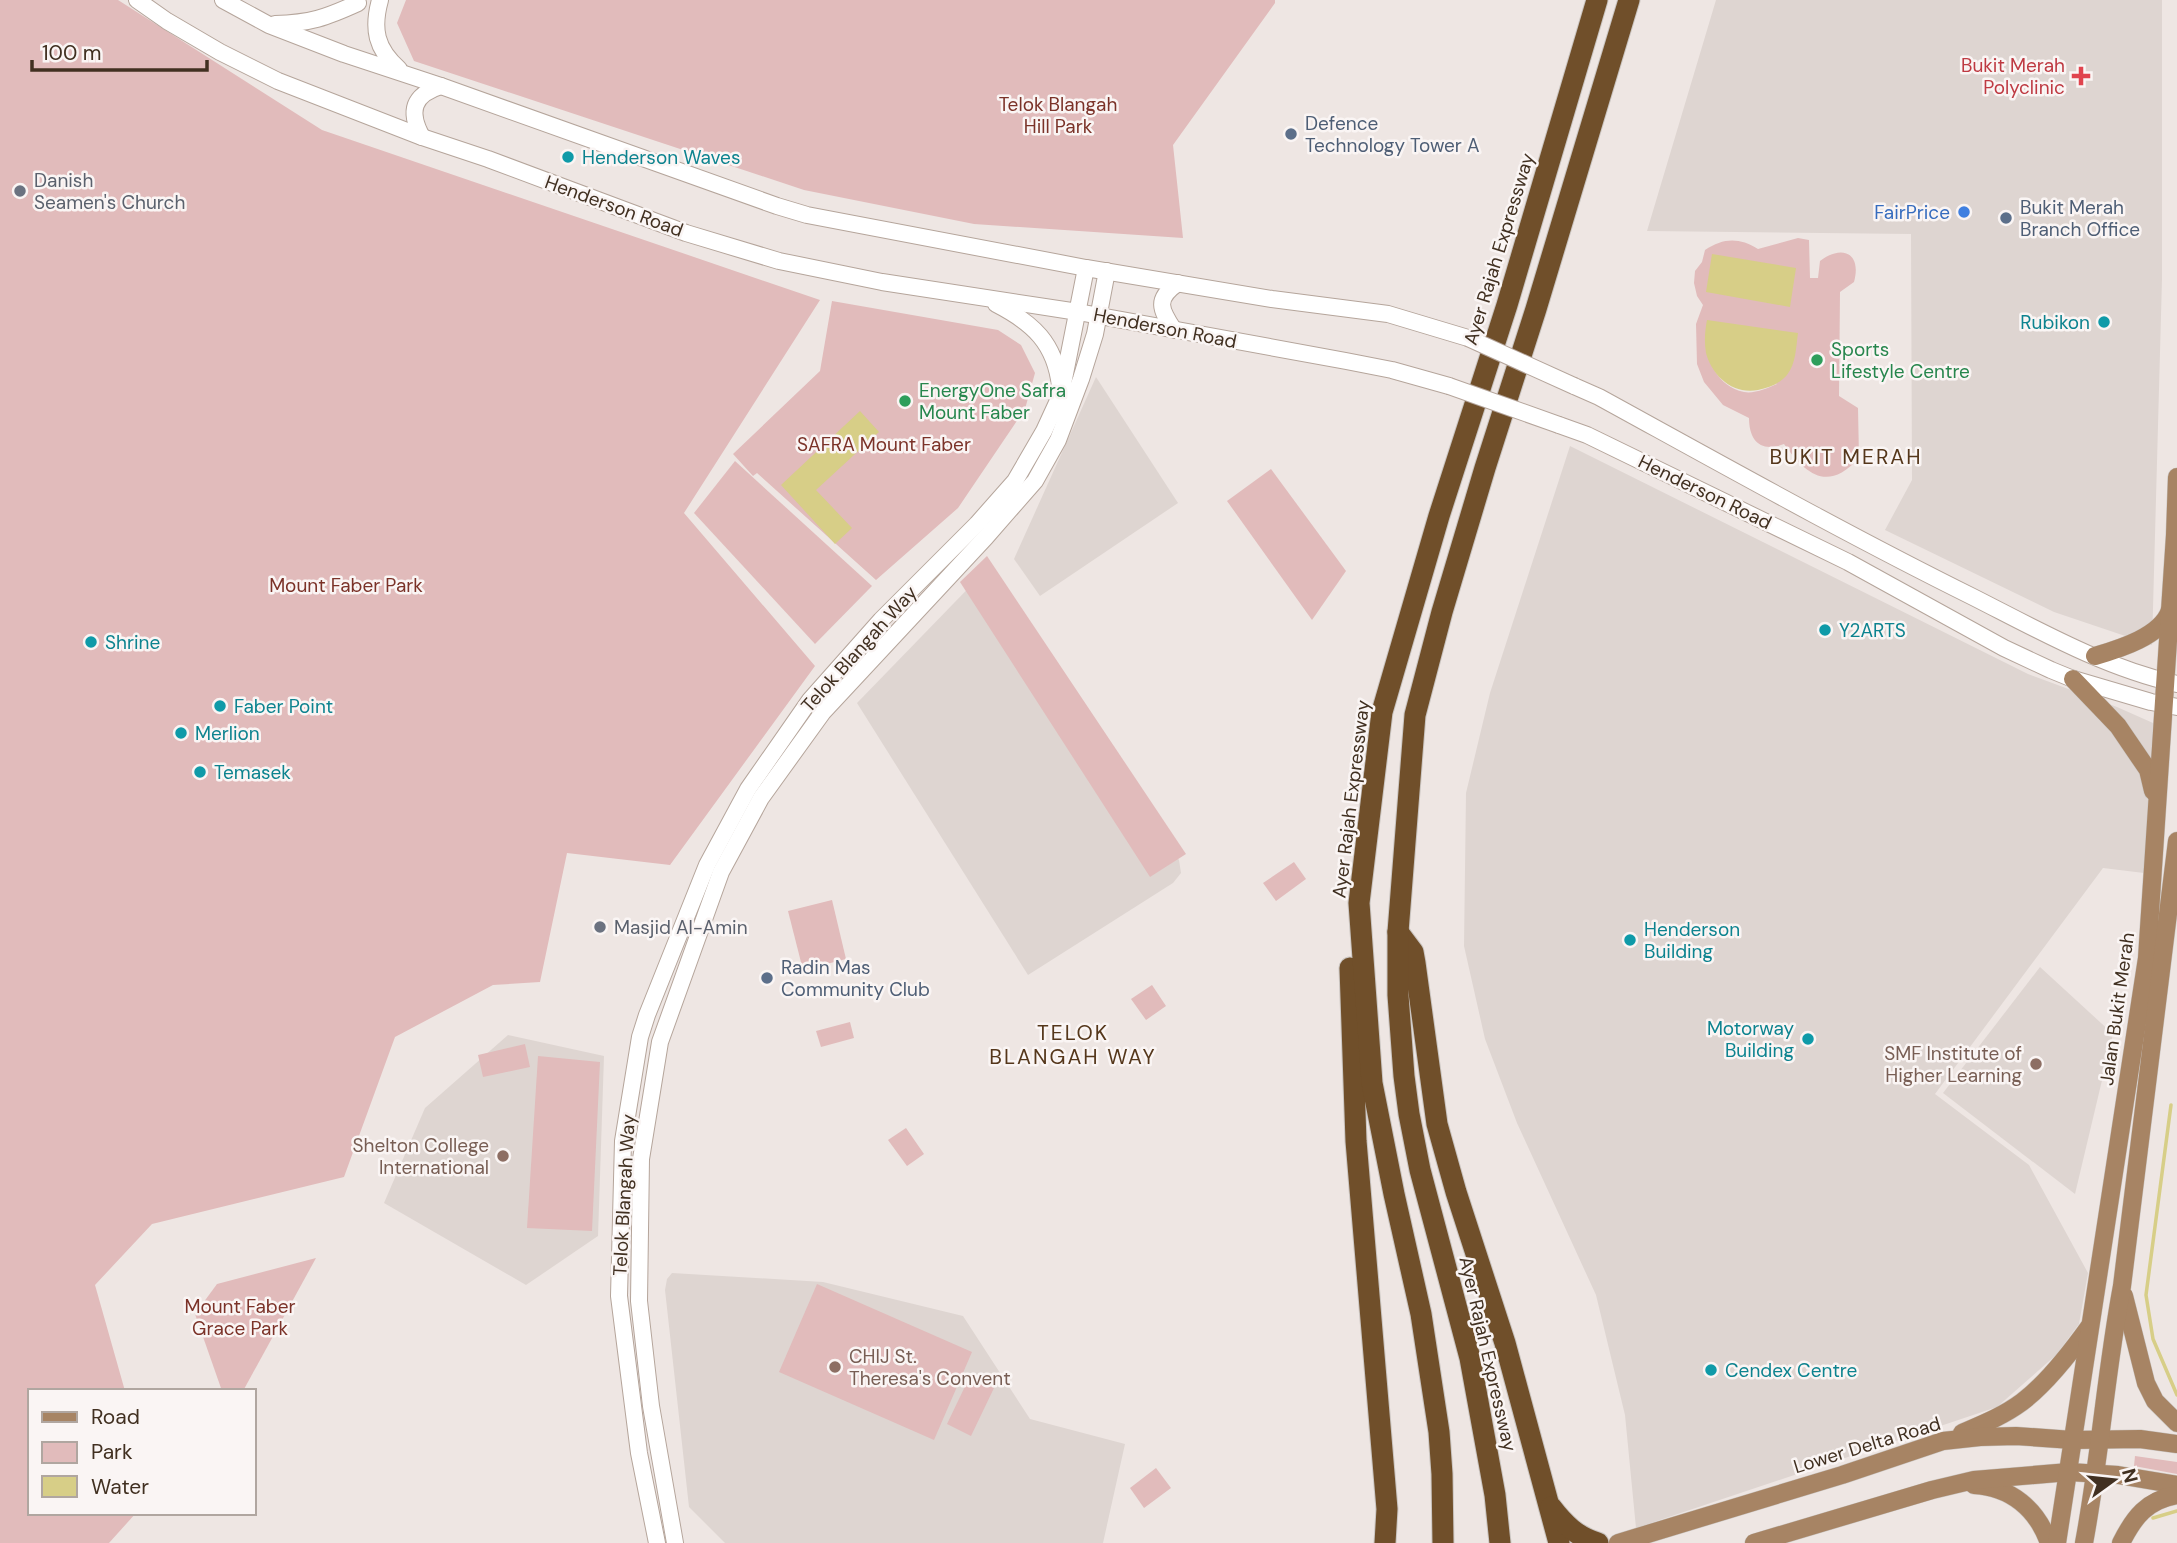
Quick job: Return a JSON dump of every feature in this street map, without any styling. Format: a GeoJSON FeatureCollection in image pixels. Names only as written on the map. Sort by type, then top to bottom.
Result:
{"type":"FeatureCollection","features":[{"type":"Feature","properties":{"kind":"highway","name":"Ayer Rajah Expressway"},"geometry":{"type":"LineString","coordinates":[[1443,1543],[1443,1474],[1422,1314],[1372,1083],[1359,903],[1382,712],[1598,0]]}},
{"type":"Feature","properties":{"kind":"highway","name":"Ayer Rajah Expressway"},"geometry":{"type":"LineString","coordinates":[[1500,1543],[1495,1495],[1470,1358],[1420,1170],[1409,1114],[1398,995],[1398,932],[1415,715],[1442,612],[1485,468],[1629,0]]}},
{"type":"Feature","properties":{"kind":"highway"},"geometry":{"type":"LineString","coordinates":[[1359,903],[1354,918],[1350,958],[1352,1087],[1387,1509],[1385,1543]]}},
{"type":"Feature","properties":{"kind":"highway"},"geometry":{"type":"LineString","coordinates":[[1398,932],[1413,953],[1437,1124],[1505,1343],[1559,1543]]}},
{"type":"Feature","properties":{"kind":"highway","name":"Ayer Rajah Expressway"},"geometry":{"type":"LineString","coordinates":[[1487,1543],[1490,1512],[1495,1495]]}},
{"type":"Feature","properties":{"kind":"highway"},"geometry":{"type":"LineString","coordinates":[[1548,1502],[1564,1523],[1583,1539],[1598,1543]]}},
{"type":"Feature","properties":{"kind":"highway"},"geometry":{"type":"LineString","coordinates":[[1373,1543],[1387,1509]]}},
{"type":"Feature","properties":{"kind":"main road","name":"Henderson Road"},"geometry":{"type":"LineString","coordinates":[[137,0],[220,52],[278,81],[422,137],[686,233],[779,261],[857,278],[1078,312],[1392,370],[1449,386],[1587,435],[1838,557],[2004,648],[2073,679],[2170,706]]}},
{"type":"Feature","properties":{"kind":"main road","name":"Henderson Road"},"geometry":{"type":"LineString","coordinates":[[223,0],[269,25],[344,54],[807,215],[1086,268],[1272,299],[1388,314],[1468,338],[1599,397],[1877,550],[2015,619],[2130,671],[2171,682]]}},
{"type":"Feature","properties":{"kind":"main road"},"geometry":{"type":"LineString","coordinates":[[380,0],[374,19],[377,38],[386,58],[404,74]]}},
{"type":"Feature","properties":{"kind":"main road"},"geometry":{"type":"LineString","coordinates":[[269,25],[306,23],[329,17],[358,3]]}},
{"type":"Feature","properties":{"kind":"main road"},"geometry":{"type":"LineString","coordinates":[[422,137],[415,124],[419,97],[426,91],[441,86]]}},
{"type":"Feature","properties":{"kind":"main road","name":"Telok Blangah Way"},"geometry":{"type":"LineString","coordinates":[[657,1543],[639,1453],[619,1296],[623,1141],[640,1037],[647,1015],[706,866],[748,789],[810,700],[881,621],[977,524],[1015,481],[1044,431],[1061,394],[1086,268]]}},
{"type":"Feature","properties":{"kind":"main road","name":"Telok Blangah Way"},"geometry":{"type":"LineString","coordinates":[[675,1543],[651,1406],[639,1301],[641,1159],[660,1042],[721,872],[761,798],[823,712],[1035,481],[1058,440],[1081,379],[1099,316],[1107,271]]}},
{"type":"Feature","properties":{"kind":"main road"},"geometry":{"type":"LineString","coordinates":[[1174,330],[1163,314],[1161,299],[1178,283]]}},
{"type":"Feature","properties":{"kind":"main road"},"geometry":{"type":"LineString","coordinates":[[985,298],[1022,318],[1041,336],[1054,356],[1061,394]]}},
{"type":"Feature","properties":{"kind":"main road","name":"Jalan Bukit Merah"},"geometry":{"type":"LineString","coordinates":[[2057,1543],[2147,958],[2157,804],[2170,706],[2170,607],[2177,477]]}},
{"type":"Feature","properties":{"kind":"main road"},"geometry":{"type":"LineString","coordinates":[[2095,656],[2139,640],[2167,618],[2170,607]]}},
{"type":"Feature","properties":{"kind":"main road"},"geometry":{"type":"LineString","coordinates":[[2073,679],[2105,710],[2138,753],[2148,771],[2157,804]]}},
{"type":"Feature","properties":{"kind":"main road","name":"Jalan Bukit Merah"},"geometry":{"type":"LineString","coordinates":[[2084,1543],[2096,1473],[2112,1339],[2122,1286],[2177,841]]}},
{"type":"Feature","properties":{"kind":"main road"},"geometry":{"type":"LineString","coordinates":[[2122,1286],[2146,1383],[2155,1401],[2177,1423]]}},
{"type":"Feature","properties":{"kind":"main road"},"geometry":{"type":"LineString","coordinates":[[1943,1441],[1995,1419],[2023,1401],[2069,1354],[2090,1325]]}},
{"type":"Feature","properties":{"kind":"main road","name":"Lower Delta Road"},"geometry":{"type":"LineString","coordinates":[[1618,1543],[1842,1475],[1943,1441],[2016,1436],[2072,1440],[2140,1439],[2177,1444]]}},
{"type":"Feature","properties":{"kind":"main road"},"geometry":{"type":"LineString","coordinates":[[1754,1543],[1974,1480],[2068,1472],[2096,1473],[2177,1485]]}},
{"type":"Feature","properties":{"kind":"main road"},"geometry":{"type":"LineString","coordinates":[[1954,1484],[1980,1486],[2005,1493],[2021,1502],[2034,1512],[2041,1522],[2049,1543]]}},
{"type":"Feature","properties":{"kind":"main road"},"geometry":{"type":"LineString","coordinates":[[2121,1543],[2144,1508],[2177,1494]]}},
{"type":"Feature","properties":{"kind":"shaded area"},"geometry":{"type":"Polygon","coordinates":[[[1716,0],[2162,0],[2162,279],[2152,645],[2054,612],[1885,530],[1912,480],[1911,234],[1647,231],[1716,0]]]}},
{"type":"Feature","properties":{"kind":"shaded area"},"geometry":{"type":"Polygon","coordinates":[[[1096,377],[1178,503],[1040,596],[1014,559],[1096,377]]]}},
{"type":"Feature","properties":{"kind":"shaded area"},"geometry":{"type":"Polygon","coordinates":[[[1570,446],[2028,674],[2153,723],[2144,873],[2103,868],[1935,1094],[2029,1165],[2088,1273],[2079,1324],[2056,1355],[1997,1407],[1636,1528],[1625,1415],[1596,1295],[1517,1123],[1485,1039],[1464,946],[1466,793],[1490,693],[1570,446]]]}},
{"type":"Feature","properties":{"kind":"shaded area"},"geometry":{"type":"Polygon","coordinates":[[[986,570],[1179,860],[1181,873],[1173,883],[1028,975],[857,703],[986,570]]]}},
{"type":"Feature","properties":{"kind":"shaded area","name":"SMF Institute of Higher Learning"},"geometry":{"type":"Polygon","coordinates":[[[2040,967],[2113,1034],[2075,1194],[1943,1093],[2040,967]]]}},
{"type":"Feature","properties":{"kind":"shaded area","name":"Shelton College International"},"geometry":{"type":"Polygon","coordinates":[[[508,1035],[604,1056],[598,1236],[526,1285],[384,1203],[425,1108],[508,1035]]]}},
{"type":"Feature","properties":{"kind":"shaded area","name":"CHIJ St. Theresa's Convent"},"geometry":{"type":"Polygon","coordinates":[[[672,1273],[823,1282],[963,1316],[1030,1419],[1125,1444],[1103,1543],[725,1543],[689,1507],[665,1290],[667,1279],[672,1273]]]}},
{"type":"Feature","properties":{"kind":"green space","name":"Mount Faber Park"},"geometry":{"type":"Polygon","coordinates":[[[0,0],[118,0],[322,130],[820,300],[684,513],[815,666],[670,865],[567,853],[540,982],[493,985],[395,1037],[344,1177],[152,1224],[95,1285],[124,1389],[28,1389],[28,1515],[134,1515],[109,1543],[0,1543],[0,0]]]}},
{"type":"Feature","properties":{"kind":"green space","name":"Telok Blangah Hill Park"},"geometry":{"type":"Polygon","coordinates":[[[406,0],[1275,0],[1275,3],[1173,145],[1183,238],[974,224],[804,190],[414,61],[397,23],[406,0]]]}},
{"type":"Feature","properties":{"kind":"green space","name":"Sports Lifestyle Centre"},"geometry":{"type":"Polygon","coordinates":[[[1798,238],[1809,240],[1810,278],[1818,278],[1820,261],[1828,256],[1843,253],[1853,258],[1856,272],[1854,282],[1840,292],[1839,396],[1858,408],[1859,458],[1837,475],[1827,477],[1809,471],[1784,444],[1769,447],[1758,443],[1751,433],[1749,418],[1723,405],[1704,382],[1697,364],[1696,324],[1703,305],[1697,296],[1694,283],[1695,271],[1702,262],[1705,250],[1731,240],[1744,242],[1758,249],[1798,238]],[[1705,337],[1711,363],[1727,384],[1748,392],[1777,384],[1705,337]]]}},
{"type":"Feature","properties":{"kind":"green space","name":"SAFRA Mount Faber"},"geometry":{"type":"Polygon","coordinates":[[[832,301],[998,330],[1021,345],[1035,373],[1025,409],[958,508],[876,580],[757,473],[753,476],[733,454],[820,371],[832,301]]]}},
{"type":"Feature","properties":{"kind":"green space"},"geometry":{"type":"Polygon","coordinates":[[[735,461],[872,586],[815,644],[694,513],[735,461]]]}},
{"type":"Feature","properties":{"kind":"green space"},"geometry":{"type":"Polygon","coordinates":[[[1271,469],[1346,571],[1312,620],[1227,501],[1271,469]]]}},
{"type":"Feature","properties":{"kind":"green space"},"geometry":{"type":"Polygon","coordinates":[[[987,556],[1186,854],[1150,877],[960,582],[987,556]]]}},
{"type":"Feature","properties":{"kind":"green space"},"geometry":{"type":"Polygon","coordinates":[[[1294,862],[1306,879],[1276,901],[1263,883],[1294,862]]]}},
{"type":"Feature","properties":{"kind":"green space"},"geometry":{"type":"Polygon","coordinates":[[[832,900],[846,959],[803,970],[788,911],[832,900]]]}},
{"type":"Feature","properties":{"kind":"green space"},"geometry":{"type":"Polygon","coordinates":[[[1152,985],[1166,1006],[1146,1020],[1131,999],[1152,985]]]}},
{"type":"Feature","properties":{"kind":"green space"},"geometry":{"type":"Polygon","coordinates":[[[850,1022],[854,1038],[821,1047],[816,1031],[850,1022]]]}},
{"type":"Feature","properties":{"kind":"green space"},"geometry":{"type":"Polygon","coordinates":[[[525,1044],[530,1067],[483,1077],[478,1055],[525,1044]]]}},
{"type":"Feature","properties":{"kind":"green space"},"geometry":{"type":"Polygon","coordinates":[[[538,1056],[600,1062],[592,1231],[527,1228],[538,1056]]]}},
{"type":"Feature","properties":{"kind":"green space"},"geometry":{"type":"Polygon","coordinates":[[[906,1128],[924,1154],[907,1166],[888,1140],[906,1128]]]}},
{"type":"Feature","properties":{"kind":"green space","name":"Mount Faber Grace Park"},"geometry":{"type":"Polygon","coordinates":[[[316,1258],[244,1389],[221,1389],[195,1314],[217,1284],[316,1258]]]}},
{"type":"Feature","properties":{"kind":"green space"},"geometry":{"type":"Polygon","coordinates":[[[817,1284],[972,1352],[934,1440],[779,1372],[817,1284]]]}},
{"type":"Feature","properties":{"kind":"green space"},"geometry":{"type":"Polygon","coordinates":[[[970,1376],[994,1388],[971,1436],[947,1424],[970,1376]]]}},
{"type":"Feature","properties":{"kind":"green space"},"geometry":{"type":"Polygon","coordinates":[[[2135,1456],[2177,1462],[2177,1474],[2134,1466],[2135,1456]]]}},
{"type":"Feature","properties":{"kind":"green space"},"geometry":{"type":"Polygon","coordinates":[[[1156,1468],[1171,1488],[1144,1508],[1130,1488],[1156,1468]]]}},
{"type":"Feature","properties":{"kind":"water"},"geometry":{"type":"Polygon","coordinates":[[[1712,254],[1796,268],[1790,307],[1706,292],[1712,254]]]}},
{"type":"Feature","properties":{"kind":"water"},"geometry":{"type":"Polygon","coordinates":[[[1707,320],[1798,333],[1790,371],[1781,381],[1766,388],[1749,391],[1732,387],[1718,376],[1706,353],[1707,320]]]}},
{"type":"Feature","properties":{"kind":"water"},"geometry":{"type":"Polygon","coordinates":[[[860,411],[879,432],[816,490],[852,528],[835,544],[781,485],[860,411]]]}},
{"type":"Feature","properties":{"kind":"waterway"},"geometry":{"type":"LineString","coordinates":[[2171,1105],[2146,1295],[2153,1339],[2177,1395]]}},
{"type":"Feature","properties":{"kind":"waterway"},"geometry":{"type":"LineString","coordinates":[[2153,1518],[2177,1511]]}},
{"type":"Feature","properties":{"kind":"place","name":"Bukit Merah Polyclinic"},"geometry":{"type":"Point","coordinates":[2081,76]}},
{"type":"Feature","properties":{"kind":"place","name":"Defence Technology Tower A"},"geometry":{"type":"Point","coordinates":[1291,134]}},
{"type":"Feature","properties":{"kind":"place","name":"Henderson Waves"},"geometry":{"type":"Point","coordinates":[568,157]}},
{"type":"Feature","properties":{"kind":"place","name":"Danish Seamen's Church"},"geometry":{"type":"Point","coordinates":[20,191]}},
{"type":"Feature","properties":{"kind":"place","name":"FairPrice"},"geometry":{"type":"Point","coordinates":[1964,212]}},
{"type":"Feature","properties":{"kind":"place","name":"Bukit Merah Branch Office"},"geometry":{"type":"Point","coordinates":[2006,218]}},
{"type":"Feature","properties":{"kind":"place","name":"Rubikon"},"geometry":{"type":"Point","coordinates":[2104,322]}},
{"type":"Feature","properties":{"kind":"place","name":"Sports Lifestyle Centre"},"geometry":{"type":"Point","coordinates":[1817,360]}},
{"type":"Feature","properties":{"kind":"place","name":"EnergyOne Safra Mount Faber"},"geometry":{"type":"Point","coordinates":[905,401]}},
{"type":"Feature","properties":{"kind":"place","name":"Y2ARTS"},"geometry":{"type":"Point","coordinates":[1825,630]}},
{"type":"Feature","properties":{"kind":"place","name":"Shrine"},"geometry":{"type":"Point","coordinates":[91,642]}},
{"type":"Feature","properties":{"kind":"place","name":"Faber Point"},"geometry":{"type":"Point","coordinates":[220,706]}},
{"type":"Feature","properties":{"kind":"place","name":"Merlion"},"geometry":{"type":"Point","coordinates":[181,733]}},
{"type":"Feature","properties":{"kind":"place","name":"Temasek"},"geometry":{"type":"Point","coordinates":[200,772]}},
{"type":"Feature","properties":{"kind":"place","name":"Masjid Al-Amin"},"geometry":{"type":"Point","coordinates":[600,927]}},
{"type":"Feature","properties":{"kind":"place","name":"Henderson Building"},"geometry":{"type":"Point","coordinates":[1630,940]}},
{"type":"Feature","properties":{"kind":"place","name":"Radin Mas Community Club"},"geometry":{"type":"Point","coordinates":[767,978]}},
{"type":"Feature","properties":{"kind":"place","name":"Motorway Building"},"geometry":{"type":"Point","coordinates":[1808,1039]}},
{"type":"Feature","properties":{"kind":"place","name":"SMF Institute of Higher Learning"},"geometry":{"type":"Point","coordinates":[2036,1064]}},
{"type":"Feature","properties":{"kind":"place","name":"Shelton College International"},"geometry":{"type":"Point","coordinates":[503,1156]}},
{"type":"Feature","properties":{"kind":"place","name":"CHIJ St. Theresa's Convent"},"geometry":{"type":"Point","coordinates":[835,1367]}},
{"type":"Feature","properties":{"kind":"place","name":"Cendex Centre"},"geometry":{"type":"Point","coordinates":[1711,1370]}},
{"type":"Feature","properties":{"kind":"district","name":"BUKIT MERAH"},"geometry":{"type":"Point","coordinates":[1846,457]}},
{"type":"Feature","properties":{"kind":"district","name":"TELOK BLANGAH WAY"},"geometry":{"type":"Point","coordinates":[1073,1045]}}]}
